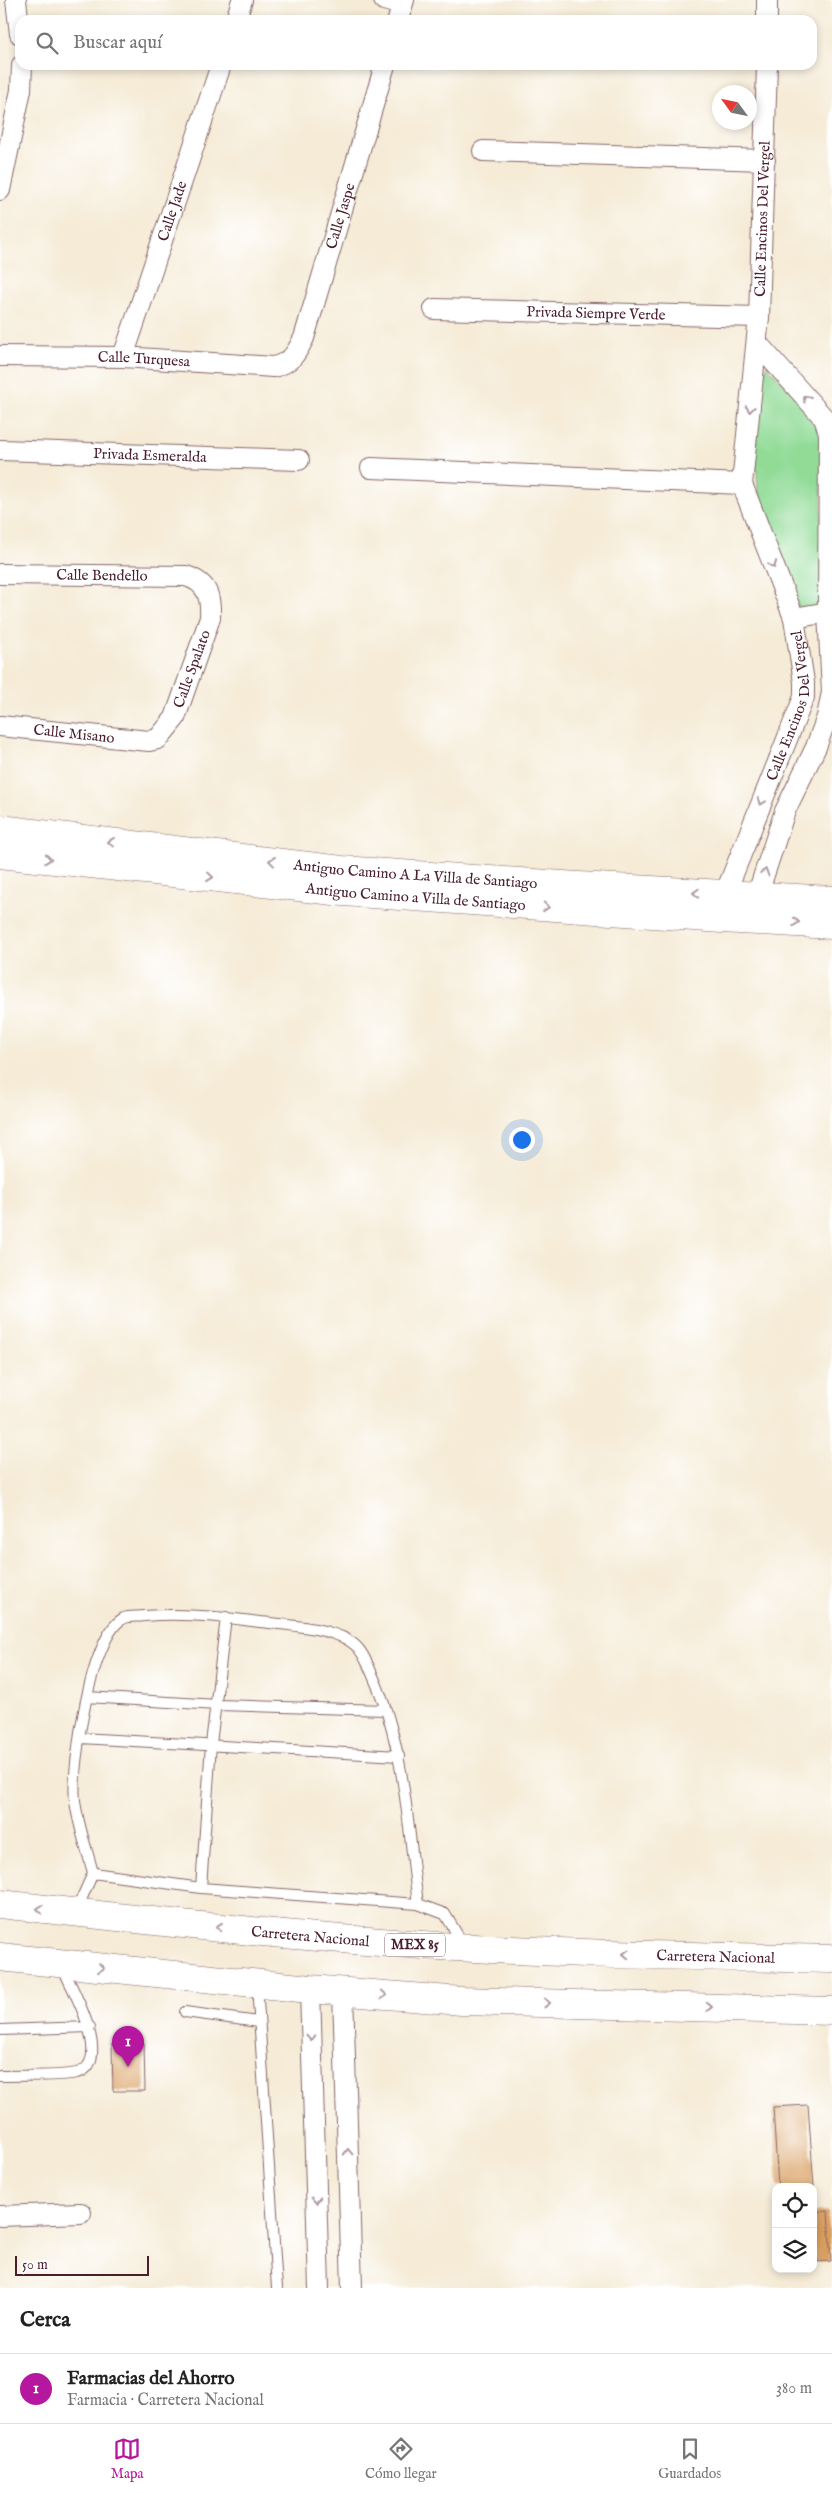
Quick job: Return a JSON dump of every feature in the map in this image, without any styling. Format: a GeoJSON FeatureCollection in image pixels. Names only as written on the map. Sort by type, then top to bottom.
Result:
{"type":"FeatureCollection","features":[{"type":"Feature","properties":{"kind":"main road","name":"Antiguo Camino A La Villa de Santiago"},"geometry":{"type":"LineString","coordinates":[[0,829],[342,870],[723,907],[756,908],[832,900]]}},
{"type":"Feature","properties":{"kind":"main road","name":"Antiguo Camino a Villa de Santiago"},"geometry":{"type":"LineString","coordinates":[[0,854],[343,892],[723,907]]}},
{"type":"Feature","properties":{"kind":"main road"},"geometry":{"type":"LineString","coordinates":[[756,908],[832,925]]}},
{"type":"Feature","properties":{"kind":"main road","name":"Carretera Nacional"},"geometry":{"type":"LineString","coordinates":[[0,1904],[312,1937],[465,1947],[671,1956],[832,1959]]}},
{"type":"Feature","properties":{"kind":"main road"},"geometry":{"type":"LineString","coordinates":[[0,1957],[256,1984],[462,2001],[832,2011]]}},
{"type":"Feature","properties":{"kind":"street"},"geometry":{"type":"LineString","coordinates":[[16,0],[18,15]]}},
{"type":"Feature","properties":{"kind":"street"},"geometry":{"type":"LineString","coordinates":[[238,15],[242,0]]}},
{"type":"Feature","properties":{"kind":"street"},"geometry":{"type":"LineString","coordinates":[[767,0],[767,15]]}},
{"type":"Feature","properties":{"kind":"street"},"geometry":{"type":"LineString","coordinates":[[0,190],[4,155],[21,90],[22,70]]}},
{"type":"Feature","properties":{"kind":"street","name":"Calle Jade"},"geometry":{"type":"LineString","coordinates":[[123,357],[219,70]]}},
{"type":"Feature","properties":{"kind":"street","name":"Calle Jaspe"},"geometry":{"type":"LineString","coordinates":[[287,364],[296,354],[304,338],[384,70]]}},
{"type":"Feature","properties":{"kind":"street","name":"Calle Encinos Del Vergel"},"geometry":{"type":"LineString","coordinates":[[723,907],[804,697],[804,682],[794,618],[742,484],[759,317],[767,70]]}},
{"type":"Feature","properties":{"kind":"street"},"geometry":{"type":"LineString","coordinates":[[483,151],[765,160]]}},
{"type":"Feature","properties":{"kind":"street","name":"Privada Siempre Verde"},"geometry":{"type":"LineString","coordinates":[[434,309],[759,317]]}},
{"type":"Feature","properties":{"kind":"street","name":"Calle Encinos Del Vergel"},"geometry":{"type":"LineString","coordinates":[[756,908],[785,812],[816,747],[827,717],[832,692],[828,612],[829,433],[824,418],[757,343]]}},
{"type":"Feature","properties":{"kind":"street","name":"Calle Turquesa"},"geometry":{"type":"LineString","coordinates":[[0,356],[123,357],[273,367],[287,364]]}},
{"type":"Feature","properties":{"kind":"street","name":"Privada Esmeralda"},"geometry":{"type":"LineString","coordinates":[[0,450],[299,460]]}},
{"type":"Feature","properties":{"kind":"street"},"geometry":{"type":"LineString","coordinates":[[371,468],[742,484]]}},
{"type":"Feature","properties":{"kind":"street","name":"Calle Bendello"},"geometry":{"type":"LineString","coordinates":[[0,574],[186,576],[196,579],[204,585]]}},
{"type":"Feature","properties":{"kind":"street","name":"Calle Spalato"},"geometry":{"type":"LineString","coordinates":[[149,741],[158,739],[166,731],[174,718],[210,618],[209,594],[204,585]]}},
{"type":"Feature","properties":{"kind":"street"},"geometry":{"type":"LineString","coordinates":[[794,618],[828,612]]}},
{"type":"Feature","properties":{"kind":"street","name":"Calle Misano"},"geometry":{"type":"LineString","coordinates":[[0,726],[149,741]]}},
{"type":"Feature","properties":{"kind":"street"},"geometry":{"type":"LineString","coordinates":[[310,1989],[317,2287]]}},
{"type":"Feature","properties":{"kind":"street"},"geometry":{"type":"LineString","coordinates":[[343,1992],[352,2288]]}},
{"type":"Feature","properties":{"kind":"street"},"geometry":{"type":"LineString","coordinates":[[0,2216],[81,2213]]}},
{"type":"Feature","properties":{"kind":"lane"},"geometry":{"type":"LineString","coordinates":[[75,1912],[93,1872],[75,1800],[80,1738],[87,1697],[110,1630],[125,1618],[172,1614],[226,1617],[332,1632],[356,1645],[368,1664],[386,1710],[399,1756],[418,1904]]}},
{"type":"Feature","properties":{"kind":"lane"},"geometry":{"type":"LineString","coordinates":[[201,1888],[211,1744],[226,1617]]}},
{"type":"Feature","properties":{"kind":"lane"},"geometry":{"type":"LineString","coordinates":[[87,1697],[217,1705],[386,1710]]}},
{"type":"Feature","properties":{"kind":"lane"},"geometry":{"type":"LineString","coordinates":[[80,1738],[399,1756]]}},
{"type":"Feature","properties":{"kind":"lane"},"geometry":{"type":"LineString","coordinates":[[93,1872],[201,1888],[418,1904],[445,1914],[465,1947]]}},
{"type":"Feature","properties":{"kind":"lane"},"geometry":{"type":"LineString","coordinates":[[0,2076],[76,2073],[83,2070],[92,2057],[90,2027],[61,1964]]}},
{"type":"Feature","properties":{"kind":"lane"},"geometry":{"type":"LineString","coordinates":[[256,1984],[277,2288]]}},
{"type":"Feature","properties":{"kind":"lane"},"geometry":{"type":"LineString","coordinates":[[185,2012],[258,2022]]}},
{"type":"Feature","properties":{"kind":"lane"},"geometry":{"type":"LineString","coordinates":[[0,2030],[90,2027]]}},
{"type":"Feature","properties":{"kind":"green space"},"geometry":{"type":"Polygon","coordinates":[[[767,366],[806,406],[822,434],[821,601],[814,609],[798,607],[758,489],[755,442],[763,379],[767,366]]]}},
{"type":"Feature","properties":{"kind":"building"},"geometry":{"type":"Polygon","coordinates":[[[144,2043],[145,2091],[113,2091],[112,2044],[144,2043]]]}},
{"type":"Feature","properties":{"kind":"building"},"geometry":{"type":"Polygon","coordinates":[[[808,2105],[814,2183],[778,2183],[773,2107],[808,2105]]]}},
{"type":"Feature","properties":{"kind":"building"},"geometry":{"type":"Polygon","coordinates":[[[828,2211],[831,2261],[817,2262],[817,2212],[828,2211]]]}},
{"type":"Feature","properties":{"kind":"place","name":"Farmacias del Ahorro"},"geometry":{"type":"Point","coordinates":[128,2067]}}]}
